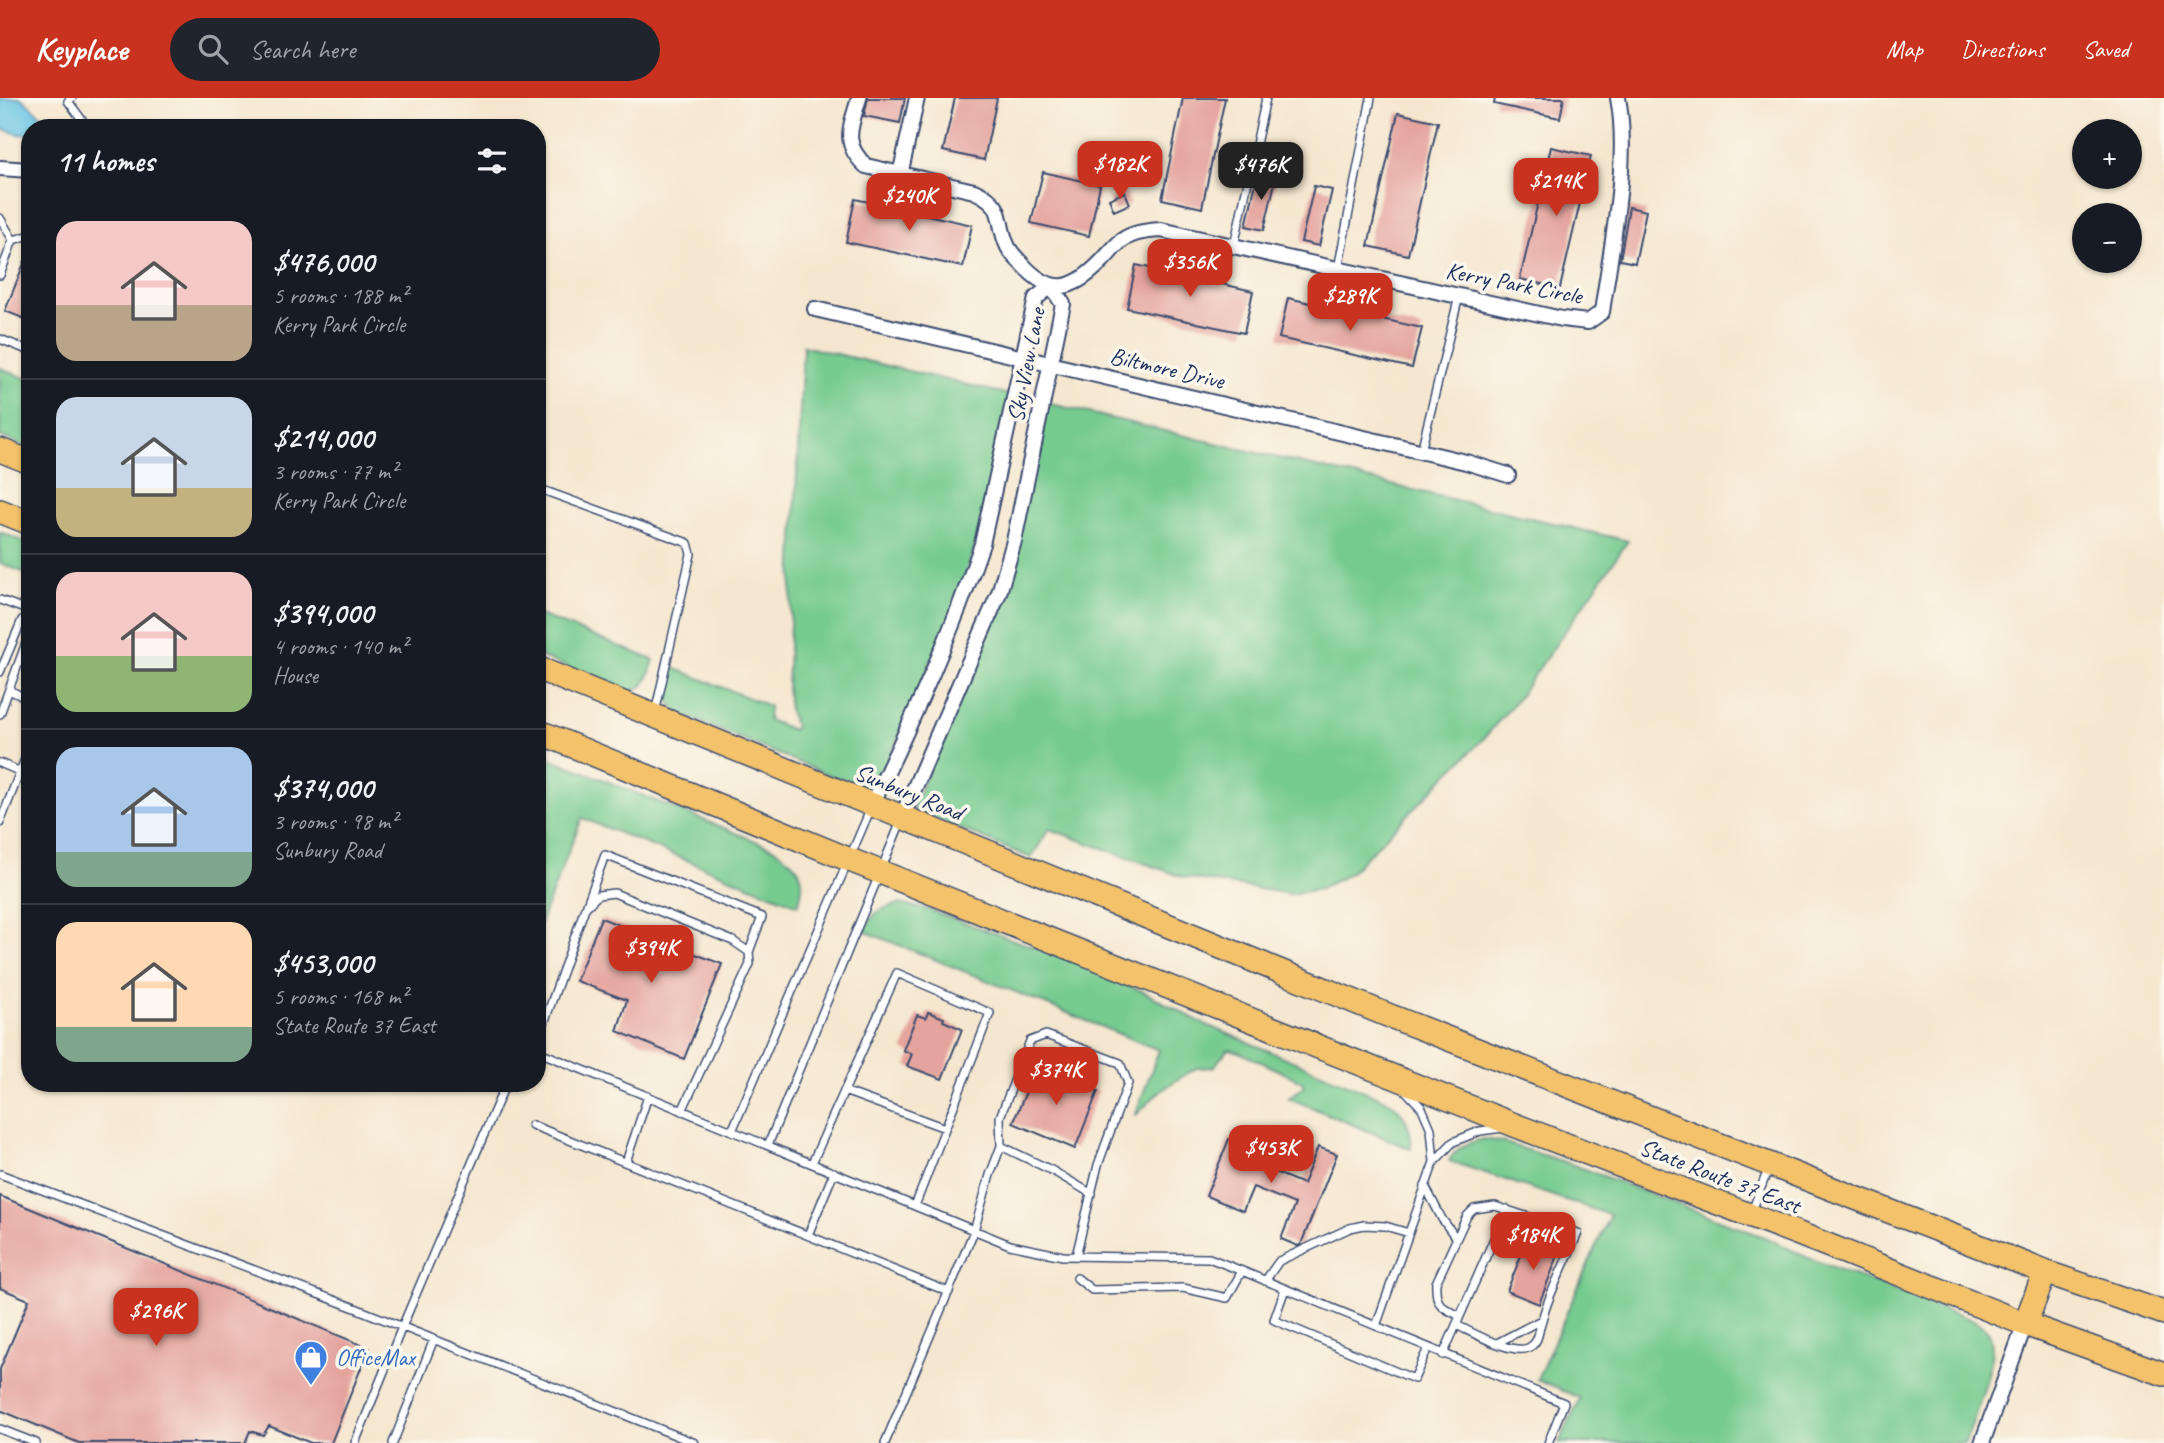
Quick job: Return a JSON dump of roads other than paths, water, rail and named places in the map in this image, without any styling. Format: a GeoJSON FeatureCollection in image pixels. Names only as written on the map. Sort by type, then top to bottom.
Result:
{"type":"FeatureCollection","features":[{"type":"Feature","properties":{"kind":"highway"},"geometry":{"type":"LineString","coordinates":[[0,450],[21,458]]}},
{"type":"Feature","properties":{"kind":"highway"},"geometry":{"type":"LineString","coordinates":[[0,511],[21,519]]}},
{"type":"Feature","properties":{"kind":"highway","name":"Sunbury Road"},"geometry":{"type":"LineString","coordinates":[[546,672],[1262,964]]}},
{"type":"Feature","properties":{"kind":"highway"},"geometry":{"type":"LineString","coordinates":[[546,735],[880,872]]}},
{"type":"Feature","properties":{"kind":"highway","name":"State Route 37 East"},"geometry":{"type":"LineString","coordinates":[[880,872],[1517,1126],[2025,1324],[2164,1374]]}},
{"type":"Feature","properties":{"kind":"highway","name":"State Route 37 East"},"geometry":{"type":"LineString","coordinates":[[1262,964],[1586,1094],[2045,1272],[2164,1313]]}},
{"type":"Feature","properties":{"kind":"highway"},"geometry":{"type":"LineString","coordinates":[[2025,1324],[2045,1272]]}},
{"type":"Feature","properties":{"kind":"street"},"geometry":{"type":"LineString","coordinates":[[859,98],[850,134],[851,148],[856,158],[866,166],[974,191],[988,197],[996,205],[1008,247],[1035,276],[1051,286]]}},
{"type":"Feature","properties":{"kind":"street"},"geometry":{"type":"LineString","coordinates":[[900,175],[917,98]]}},
{"type":"Feature","properties":{"kind":"street","name":"Kerry Park Circle"},"geometry":{"type":"LineString","coordinates":[[1051,286],[1063,288],[1084,278],[1121,241],[1139,232],[1161,230],[1562,319],[1588,322],[1602,312],[1619,192],[1623,121],[1618,98]]}},
{"type":"Feature","properties":{"kind":"street"},"geometry":{"type":"LineString","coordinates":[[0,168],[21,169]]}},
{"type":"Feature","properties":{"kind":"street","name":"Sky View Lane"},"geometry":{"type":"LineString","coordinates":[[872,804],[914,717],[974,569],[982,544],[1036,298],[1051,286],[1063,304],[1014,541],[999,593],[902,817]]}},
{"type":"Feature","properties":{"kind":"street","name":"Biltmore Drive"},"geometry":{"type":"LineString","coordinates":[[815,309],[1466,461],[1508,475]]}},
{"type":"Feature","properties":{"kind":"street"},"geometry":{"type":"LineString","coordinates":[[1982,1443],[2025,1324]]}},
{"type":"Feature","properties":{"kind":"lane"},"geometry":{"type":"LineString","coordinates":[[1234,247],[1266,98]]}},
{"type":"Feature","properties":{"kind":"lane"},"geometry":{"type":"LineString","coordinates":[[1337,270],[1371,98]]}},
{"type":"Feature","properties":{"kind":"lane"},"geometry":{"type":"LineString","coordinates":[[68,99],[82,119]]}},
{"type":"Feature","properties":{"kind":"lane"},"geometry":{"type":"LineString","coordinates":[[0,218],[13,240]]}},
{"type":"Feature","properties":{"kind":"lane"},"geometry":{"type":"LineString","coordinates":[[13,240],[21,239]]}},
{"type":"Feature","properties":{"kind":"lane"},"geometry":{"type":"LineString","coordinates":[[0,275],[13,240]]}},
{"type":"Feature","properties":{"kind":"lane"},"geometry":{"type":"LineString","coordinates":[[1421,451],[1459,296]]}},
{"type":"Feature","properties":{"kind":"lane"},"geometry":{"type":"LineString","coordinates":[[0,339],[21,347]]}},
{"type":"Feature","properties":{"kind":"lane"},"geometry":{"type":"LineString","coordinates":[[546,491],[688,543],[691,554],[655,715]]}},
{"type":"Feature","properties":{"kind":"lane"},"geometry":{"type":"LineString","coordinates":[[0,600],[21,608]]}},
{"type":"Feature","properties":{"kind":"lane"},"geometry":{"type":"LineString","coordinates":[[0,672],[21,622]]}},
{"type":"Feature","properties":{"kind":"lane"},"geometry":{"type":"LineString","coordinates":[[0,714],[21,657]]}},
{"type":"Feature","properties":{"kind":"lane"},"geometry":{"type":"LineString","coordinates":[[9,690],[21,696]]}},
{"type":"Feature","properties":{"kind":"lane"},"geometry":{"type":"LineString","coordinates":[[0,763],[20,771],[0,822]]}},
{"type":"Feature","properties":{"kind":"lane"},"geometry":{"type":"LineString","coordinates":[[732,1131],[872,804]]}},
{"type":"Feature","properties":{"kind":"lane"},"geometry":{"type":"LineString","coordinates":[[768,1145],[902,817]]}},
{"type":"Feature","properties":{"kind":"lane"},"geometry":{"type":"LineString","coordinates":[[546,1018],[605,855],[762,917],[749,952],[750,964],[682,1111]]}},
{"type":"Feature","properties":{"kind":"lane"},"geometry":{"type":"LineString","coordinates":[[585,908],[597,895],[614,893],[733,941],[749,952]]}},
{"type":"Feature","properties":{"kind":"lane"},"geometry":{"type":"LineString","coordinates":[[811,1163],[897,973],[990,1013],[915,1206]]}},
{"type":"Feature","properties":{"kind":"lane"},"geometry":{"type":"LineString","coordinates":[[885,1443],[974,1231],[1001,1146],[1000,1117],[1030,1041],[1046,1035],[1120,1063],[1128,1083],[1098,1165],[1076,1256]]}},
{"type":"Feature","properties":{"kind":"lane"},"geometry":{"type":"LineString","coordinates":[[546,1055],[1010,1245],[1063,1256],[1209,1258],[1564,1403],[1548,1443]]}},
{"type":"Feature","properties":{"kind":"lane"},"geometry":{"type":"LineString","coordinates":[[1392,1076],[1422,1108],[1431,1129],[1434,1162]]}},
{"type":"Feature","properties":{"kind":"lane"},"geometry":{"type":"LineString","coordinates":[[844,1091],[945,1128]]}},
{"type":"Feature","properties":{"kind":"lane"},"geometry":{"type":"LineString","coordinates":[[355,1443],[502,1092]]}},
{"type":"Feature","properties":{"kind":"lane"},"geometry":{"type":"LineString","coordinates":[[626,1162],[648,1096]]}},
{"type":"Feature","properties":{"kind":"lane"},"geometry":{"type":"LineString","coordinates":[[532,1125],[948,1292]]}},
{"type":"Feature","properties":{"kind":"lane"},"geometry":{"type":"LineString","coordinates":[[1376,1326],[1434,1162],[1453,1142],[1480,1131],[1517,1126]]}},
{"type":"Feature","properties":{"kind":"lane"},"geometry":{"type":"LineString","coordinates":[[1001,1146],[1053,1171],[1092,1194]]}},
{"type":"Feature","properties":{"kind":"lane"},"geometry":{"type":"LineString","coordinates":[[1750,1215],[1770,1164]]}},
{"type":"Feature","properties":{"kind":"lane"},"geometry":{"type":"LineString","coordinates":[[808,1235],[834,1172]]}},
{"type":"Feature","properties":{"kind":"lane"},"geometry":{"type":"LineString","coordinates":[[0,1174],[434,1339],[695,1443]]}},
{"type":"Feature","properties":{"kind":"lane"},"geometry":{"type":"LineString","coordinates":[[1425,1186],[1442,1219],[1456,1238]]}},
{"type":"Feature","properties":{"kind":"lane"},"geometry":{"type":"LineString","coordinates":[[1456,1325],[1497,1343],[1519,1349],[1530,1348],[1538,1340],[1541,1320],[1578,1234],[1495,1206],[1474,1209],[1466,1216],[1436,1283],[1438,1303],[1460,1316]]}},
{"type":"Feature","properties":{"kind":"lane"},"geometry":{"type":"LineString","coordinates":[[1443,1355],[1507,1209]]}},
{"type":"Feature","properties":{"kind":"lane"},"geometry":{"type":"LineString","coordinates":[[1265,1281],[1279,1261],[1350,1228],[1364,1225],[1385,1226],[1409,1233]]}},
{"type":"Feature","properties":{"kind":"lane"},"geometry":{"type":"LineString","coordinates":[[1077,1278],[1092,1290],[1183,1288],[1227,1298],[1242,1271]]}},
{"type":"Feature","properties":{"kind":"lane"},"geometry":{"type":"LineString","coordinates":[[1285,1289],[1273,1320],[1414,1379],[1428,1348]]}},
{"type":"Feature","properties":{"kind":"lane"},"geometry":{"type":"LineString","coordinates":[[1497,1343],[1541,1320]]}},
{"type":"Feature","properties":{"kind":"lane"},"geometry":{"type":"LineString","coordinates":[[393,1443],[434,1339]]}},
{"type":"Feature","properties":{"kind":"lane"},"geometry":{"type":"LineString","coordinates":[[0,1429],[36,1443]]}},
{"type":"Feature","properties":{"kind":"water"},"geometry":{"type":"Polygon","coordinates":[[[0,98],[21,98],[46,119],[21,119],[21,134],[0,128],[0,98]]]}},
{"type":"Feature","properties":{"kind":"place","name":"OfficeMax"},"geometry":{"type":"Point","coordinates":[311,1387]}}]}
